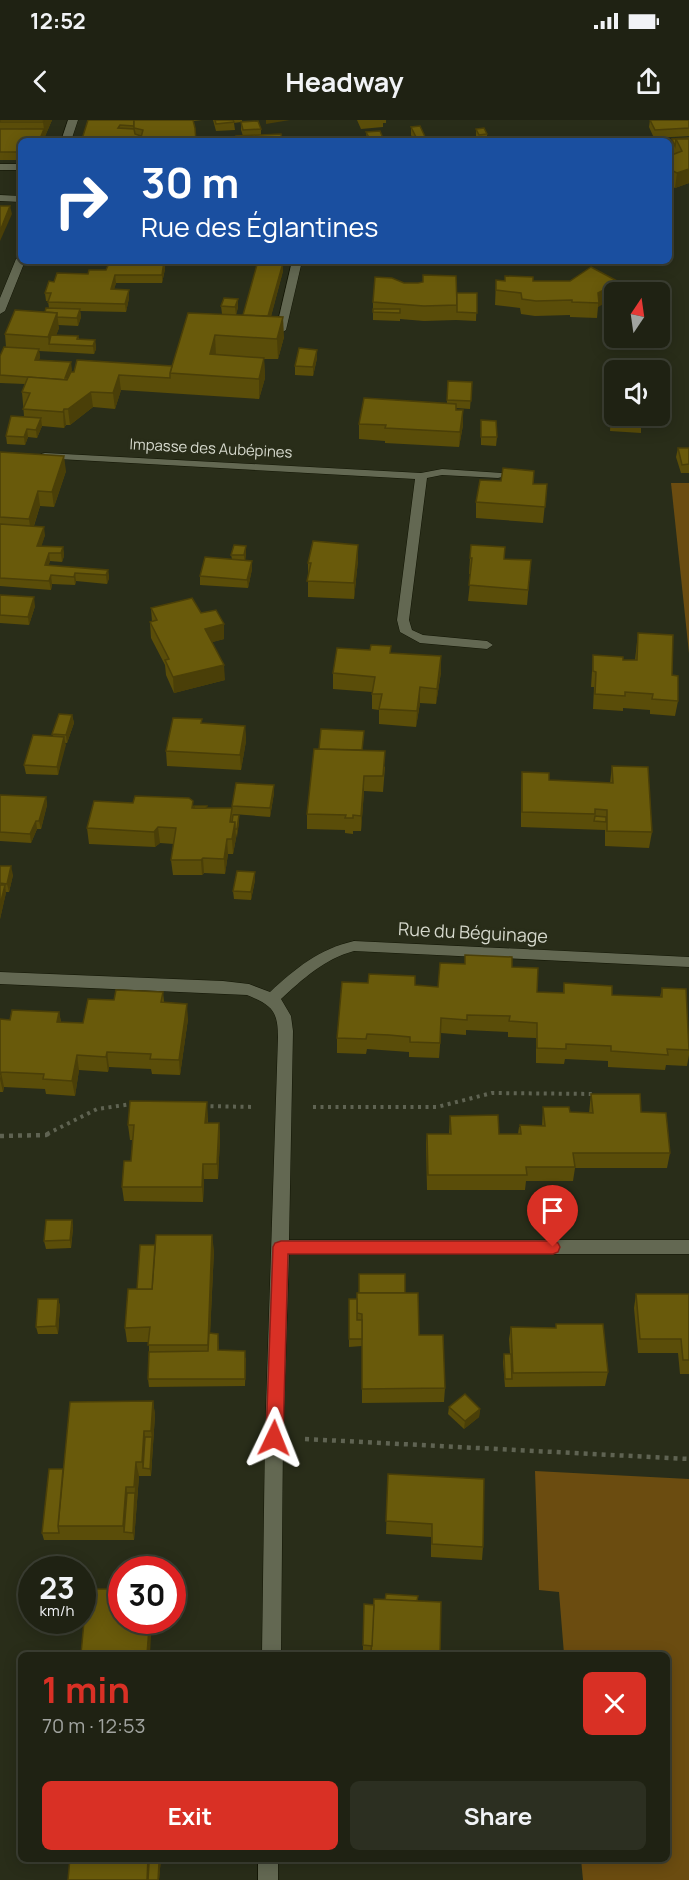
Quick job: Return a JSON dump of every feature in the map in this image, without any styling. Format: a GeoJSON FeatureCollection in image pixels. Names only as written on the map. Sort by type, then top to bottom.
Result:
{"type":"FeatureCollection","features":[{"type":"Feature","properties":{"kind":"street"},"geometry":{"type":"LineString","coordinates":[[67,138],[73,120]]}},
{"type":"Feature","properties":{"kind":"street"},"geometry":{"type":"LineString","coordinates":[[0,167],[18,167]]}},
{"type":"Feature","properties":{"kind":"street"},"geometry":{"type":"LineString","coordinates":[[0,198],[18,199]]}},
{"type":"Feature","properties":{"kind":"street"},"geometry":{"type":"LineString","coordinates":[[0,311],[19,264]]}},
{"type":"Feature","properties":{"kind":"street"},"geometry":{"type":"LineString","coordinates":[[281,330],[296,264]]}},
{"type":"Feature","properties":{"kind":"street","name":"Impasse des Aubépines"},"geometry":{"type":"LineString","coordinates":[[35,455],[421,476],[442,472],[498,475]]}},
{"type":"Feature","properties":{"kind":"street"},"geometry":{"type":"LineString","coordinates":[[421,476],[403,620],[406,632],[420,639],[487,645]]}},
{"type":"Feature","properties":{"kind":"street","name":"Rue du Béguinage"},"geometry":{"type":"LineString","coordinates":[[272,999],[310,964],[327,953],[354,946],[689,962]]}},
{"type":"Feature","properties":{"kind":"street"},"geometry":{"type":"LineString","coordinates":[[0,978],[249,990],[272,999],[281,1008],[286,1020],[274,1438],[271,1652]]}},
{"type":"Feature","properties":{"kind":"street"},"geometry":{"type":"LineString","coordinates":[[281,1247],[689,1247]]}},
{"type":"Feature","properties":{"kind":"street"},"geometry":{"type":"LineString","coordinates":[[268,1862],[268,1880]]}},
{"type":"Feature","properties":{"kind":"path"},"geometry":{"type":"LineString","coordinates":[[202,1106],[438,1107],[492,1093],[606,1094]]}},
{"type":"Feature","properties":{"kind":"path"},"geometry":{"type":"LineString","coordinates":[[0,1136],[46,1136],[97,1109],[113,1105],[144,1105]]}},
{"type":"Feature","properties":{"kind":"path"},"geometry":{"type":"LineString","coordinates":[[274,1438],[689,1459]]}},
{"type":"Feature","properties":{"kind":"shaded area"},"geometry":{"type":"Polygon","coordinates":[[[671,483],[689,483],[689,653],[671,483]]]}},
{"type":"Feature","properties":{"kind":"shaded area"},"geometry":{"type":"Polygon","coordinates":[[[535,1471],[689,1479],[689,1880],[583,1880],[581,1862],[670,1862],[670,1652],[564,1652],[559,1592],[539,1590],[535,1471]]]}},
{"type":"Feature","properties":{"kind":"building"},"geometry":{"type":"Polygon","coordinates":[[[0,120],[44,120],[43,122],[0,122],[0,120]]]}},
{"type":"Feature","properties":{"kind":"building"},"geometry":{"type":"Polygon","coordinates":[[[88,120],[134,120],[134,126],[120,125],[118,128],[134,129],[135,134],[141,136],[141,138],[82,138],[88,120]]]}},
{"type":"Feature","properties":{"kind":"building"},"geometry":{"type":"Polygon","coordinates":[[[134,120],[193,120],[196,138],[141,138],[143,130],[134,128],[134,120]]]}},
{"type":"Feature","properties":{"kind":"building"},"geometry":{"type":"Polygon","coordinates":[[[215,120],[233,120],[234,122],[216,124],[215,120]]]}},
{"type":"Feature","properties":{"kind":"building"},"geometry":{"type":"Polygon","coordinates":[[[650,120],[689,120],[689,128],[655,130],[650,120]]]}},
{"type":"Feature","properties":{"kind":"building"},"geometry":{"type":"Polygon","coordinates":[[[258,121],[261,129],[243,130],[241,122],[258,121]]]}},
{"type":"Feature","properties":{"kind":"building"},"geometry":{"type":"Polygon","coordinates":[[[420,126],[426,138],[416,138],[411,127],[420,126]]]}},
{"type":"Feature","properties":{"kind":"building"},"geometry":{"type":"Polygon","coordinates":[[[484,128],[487,134],[479,135],[476,129],[484,128]]]}},
{"type":"Feature","properties":{"kind":"building"},"geometry":{"type":"Polygon","coordinates":[[[0,129],[44,129],[40,138],[18,138],[18,152],[0,152],[0,129]]]}},
{"type":"Feature","properties":{"kind":"building"},"geometry":{"type":"Polygon","coordinates":[[[380,131],[383,138],[369,138],[366,132],[380,131]]]}},
{"type":"Feature","properties":{"kind":"building"},"geometry":{"type":"Polygon","coordinates":[[[281,134],[282,138],[236,138],[236,136],[281,134]]]}},
{"type":"Feature","properties":{"kind":"building"},"geometry":{"type":"Polygon","coordinates":[[[676,139],[689,139],[689,169],[677,173],[672,170],[672,155],[682,151],[676,139]]]}},
{"type":"Feature","properties":{"kind":"building"},"geometry":{"type":"Polygon","coordinates":[[[0,206],[10,206],[0,231],[0,206]]]}},
{"type":"Feature","properties":{"kind":"building"},"geometry":{"type":"Polygon","coordinates":[[[109,264],[164,264],[162,275],[115,275],[111,289],[129,290],[125,304],[48,302],[51,293],[45,293],[49,281],[54,282],[57,273],[88,274],[89,270],[106,270],[109,264]]]}},
{"type":"Feature","properties":{"kind":"building"},"geometry":{"type":"Polygon","coordinates":[[[257,264],[283,264],[268,316],[243,315],[257,264]]]}},
{"type":"Feature","properties":{"kind":"building"},"geometry":{"type":"Polygon","coordinates":[[[591,267],[619,282],[604,282],[604,290],[598,293],[599,303],[572,302],[572,300],[536,301],[522,299],[521,293],[496,290],[496,280],[505,281],[505,276],[533,277],[533,281],[570,281],[591,267]]]}},
{"type":"Feature","properties":{"kind":"building"},"geometry":{"type":"Polygon","coordinates":[[[423,275],[456,276],[457,305],[424,306],[373,302],[375,277],[392,278],[404,283],[418,283],[423,282],[423,275]]]}},
{"type":"Feature","properties":{"kind":"building"},"geometry":{"type":"Polygon","coordinates":[[[457,293],[477,293],[477,313],[457,312],[457,293]]]}},
{"type":"Feature","properties":{"kind":"building"},"geometry":{"type":"Polygon","coordinates":[[[224,298],[238,299],[235,307],[221,306],[224,298]]]}},
{"type":"Feature","properties":{"kind":"building"},"geometry":{"type":"Polygon","coordinates":[[[46,308],[80,309],[77,318],[57,317],[57,313],[45,312],[46,308]]]}},
{"type":"Feature","properties":{"kind":"building"},"geometry":{"type":"Polygon","coordinates":[[[373,309],[400,309],[400,313],[373,312],[373,309]]]}},
{"type":"Feature","properties":{"kind":"building"},"geometry":{"type":"Polygon","coordinates":[[[15,310],[57,313],[48,337],[5,334],[15,310]]]}},
{"type":"Feature","properties":{"kind":"building"},"geometry":{"type":"Polygon","coordinates":[[[188,313],[283,317],[277,339],[215,335],[210,354],[264,358],[259,379],[170,373],[188,313]]]}},
{"type":"Feature","properties":{"kind":"building"},"geometry":{"type":"Polygon","coordinates":[[[51,335],[78,336],[77,339],[95,340],[93,346],[49,344],[51,335]]]}},
{"type":"Feature","properties":{"kind":"building"},"geometry":{"type":"Polygon","coordinates":[[[4,347],[39,349],[35,360],[71,362],[65,378],[68,378],[67,380],[0,375],[0,356],[4,347]]]}},
{"type":"Feature","properties":{"kind":"building"},"geometry":{"type":"Polygon","coordinates":[[[299,348],[317,350],[313,367],[295,366],[299,348]]]}},
{"type":"Feature","properties":{"kind":"building"},"geometry":{"type":"Polygon","coordinates":[[[77,360],[172,366],[170,378],[119,375],[113,393],[91,392],[68,409],[64,409],[63,412],[23,409],[30,393],[22,392],[28,377],[67,380],[71,372],[74,372],[77,360]]]}},
{"type":"Feature","properties":{"kind":"building"},"geometry":{"type":"Polygon","coordinates":[[[448,381],[472,382],[471,401],[447,400],[448,381]]]}},
{"type":"Feature","properties":{"kind":"building"},"geometry":{"type":"Polygon","coordinates":[[[364,398],[456,404],[456,410],[463,410],[460,432],[385,428],[386,425],[359,424],[364,398]]]}},
{"type":"Feature","properties":{"kind":"building"},"geometry":{"type":"Polygon","coordinates":[[[11,416],[41,418],[36,430],[27,429],[24,437],[6,436],[11,416]]]}},
{"type":"Feature","properties":{"kind":"building"},"geometry":{"type":"Polygon","coordinates":[[[481,420],[496,421],[497,437],[481,437],[481,420]]]}},
{"type":"Feature","properties":{"kind":"building"},"geometry":{"type":"Polygon","coordinates":[[[678,448],[689,448],[689,464],[682,465],[678,448]]]}},
{"type":"Feature","properties":{"kind":"building"},"geometry":{"type":"Polygon","coordinates":[[[0,452],[64,456],[52,492],[38,491],[29,519],[0,517],[0,452]]]}},
{"type":"Feature","properties":{"kind":"building"},"geometry":{"type":"Polygon","coordinates":[[[503,468],[534,471],[533,484],[547,484],[545,507],[476,502],[480,480],[501,481],[503,468]]]}},
{"type":"Feature","properties":{"kind":"building"},"geometry":{"type":"Polygon","coordinates":[[[0,524],[44,527],[37,546],[63,547],[61,553],[49,553],[45,565],[108,570],[106,575],[75,573],[74,577],[51,575],[49,581],[0,578],[0,524]]]}},
{"type":"Feature","properties":{"kind":"building"},"geometry":{"type":"Polygon","coordinates":[[[313,541],[358,545],[354,583],[307,581],[313,541]]]}},
{"type":"Feature","properties":{"kind":"building"},"geometry":{"type":"Polygon","coordinates":[[[234,545],[246,546],[244,555],[231,555],[234,545]]]}},
{"type":"Feature","properties":{"kind":"building"},"geometry":{"type":"Polygon","coordinates":[[[471,545],[505,547],[504,559],[531,560],[528,590],[469,585],[471,545]]]}},
{"type":"Feature","properties":{"kind":"building"},"geometry":{"type":"Polygon","coordinates":[[[205,557],[252,561],[247,580],[200,576],[205,557]]]}},
{"type":"Feature","properties":{"kind":"building"},"geometry":{"type":"Polygon","coordinates":[[[0,595],[34,597],[28,617],[0,615],[0,595]]]}},
{"type":"Feature","properties":{"kind":"building"},"geometry":{"type":"Polygon","coordinates":[[[192,598],[201,613],[216,610],[224,624],[205,629],[224,665],[173,677],[165,660],[169,659],[150,622],[157,620],[151,608],[192,598]]]}},
{"type":"Feature","properties":{"kind":"building"},"geometry":{"type":"Polygon","coordinates":[[[638,633],[673,635],[672,675],[678,676],[678,701],[652,699],[653,694],[625,692],[625,696],[595,694],[596,672],[593,671],[593,655],[637,660],[638,633]]]}},
{"type":"Feature","properties":{"kind":"building"},"geometry":{"type":"Polygon","coordinates":[[[371,645],[391,646],[390,653],[441,656],[437,689],[420,687],[417,711],[379,709],[382,694],[372,694],[375,677],[333,673],[337,648],[370,650],[371,645]]]}},
{"type":"Feature","properties":{"kind":"building"},"geometry":{"type":"Polygon","coordinates":[[[59,714],[72,715],[66,735],[52,734],[59,714]]]}},
{"type":"Feature","properties":{"kind":"building"},"geometry":{"type":"Polygon","coordinates":[[[173,718],[202,719],[201,723],[245,726],[240,755],[166,751],[173,718]]]}},
{"type":"Feature","properties":{"kind":"building"},"geometry":{"type":"Polygon","coordinates":[[[321,729],[364,731],[362,750],[319,749],[321,729]]]}},
{"type":"Feature","properties":{"kind":"building"},"geometry":{"type":"Polygon","coordinates":[[[33,735],[64,737],[57,767],[24,765],[33,735]]]}},
{"type":"Feature","properties":{"kind":"building"},"geometry":{"type":"Polygon","coordinates":[[[314,749],[385,751],[383,776],[364,776],[361,816],[353,815],[353,818],[345,818],[346,815],[307,814],[314,749]]]}},
{"type":"Feature","properties":{"kind":"building"},"geometry":{"type":"Polygon","coordinates":[[[612,766],[648,767],[652,832],[607,831],[607,810],[595,809],[595,814],[522,812],[522,772],[549,773],[549,780],[613,783],[612,766]]]}},
{"type":"Feature","properties":{"kind":"building"},"geometry":{"type":"Polygon","coordinates":[[[236,783],[274,785],[270,808],[232,806],[236,783]]]}},
{"type":"Feature","properties":{"kind":"building"},"geometry":{"type":"Polygon","coordinates":[[[0,795],[46,797],[39,821],[36,821],[30,834],[0,832],[0,795]]]}},
{"type":"Feature","properties":{"kind":"building"},"geometry":{"type":"Polygon","coordinates":[[[135,796],[189,798],[193,801],[192,808],[232,808],[230,822],[235,822],[232,839],[227,839],[224,859],[171,860],[176,828],[158,827],[154,832],[87,828],[94,801],[133,803],[135,796]]]}},
{"type":"Feature","properties":{"kind":"building"},"geometry":{"type":"Polygon","coordinates":[[[194,806],[207,806],[206,808],[194,808],[194,806]]]}},
{"type":"Feature","properties":{"kind":"building"},"geometry":{"type":"Polygon","coordinates":[[[233,815],[239,815],[237,829],[235,829],[235,822],[232,822],[233,815]]]}},
{"type":"Feature","properties":{"kind":"building"},"geometry":{"type":"Polygon","coordinates":[[[595,816],[606,817],[606,822],[594,821],[595,816]]]}},
{"type":"Feature","properties":{"kind":"building"},"geometry":{"type":"Polygon","coordinates":[[[0,866],[11,866],[7,884],[0,883],[0,866]]]}},
{"type":"Feature","properties":{"kind":"building"},"geometry":{"type":"Polygon","coordinates":[[[237,871],[255,872],[251,892],[233,891],[237,871]]]}},
{"type":"Feature","properties":{"kind":"building"},"geometry":{"type":"Polygon","coordinates":[[[0,885],[5,885],[0,905],[0,885]]]}},
{"type":"Feature","properties":{"kind":"building"},"geometry":{"type":"Polygon","coordinates":[[[465,955],[512,957],[512,967],[538,968],[537,992],[564,993],[564,983],[612,986],[612,995],[662,997],[662,988],[686,989],[689,1050],[667,1049],[668,1055],[611,1051],[611,1046],[566,1044],[566,1049],[537,1048],[537,1023],[509,1021],[510,1016],[467,1015],[467,1020],[441,1018],[440,1043],[410,1042],[410,1037],[389,1035],[367,1034],[366,1039],[337,1038],[342,982],[368,983],[369,974],[415,976],[415,985],[438,987],[440,963],[465,964],[465,955]]]}},
{"type":"Feature","properties":{"kind":"building"},"geometry":{"type":"Polygon","coordinates":[[[116,990],[163,992],[161,1002],[187,1004],[179,1060],[150,1059],[151,1054],[107,1052],[106,1057],[77,1055],[72,1081],[43,1079],[44,1074],[1,1072],[0,1075],[0,1019],[10,1020],[12,1010],[59,1012],[57,1022],[83,1023],[88,999],[114,1000],[116,990]]]}},
{"type":"Feature","properties":{"kind":"building"},"geometry":{"type":"Polygon","coordinates":[[[591,1094],[640,1094],[641,1112],[666,1113],[670,1153],[573,1153],[575,1167],[526,1167],[527,1175],[428,1175],[427,1134],[451,1134],[450,1116],[498,1115],[499,1134],[521,1134],[520,1125],[545,1126],[543,1107],[569,1107],[570,1112],[593,1113],[591,1094]]]}},
{"type":"Feature","properties":{"kind":"building"},"geometry":{"type":"Polygon","coordinates":[[[130,1101],[207,1102],[205,1123],[219,1123],[217,1164],[203,1164],[202,1187],[122,1187],[124,1161],[131,1161],[134,1125],[128,1125],[130,1101]]]}},
{"type":"Feature","properties":{"kind":"building"},"geometry":{"type":"Polygon","coordinates":[[[46,1220],[72,1220],[70,1240],[44,1241],[46,1220]]]}},
{"type":"Feature","properties":{"kind":"building"},"geometry":{"type":"Polygon","coordinates":[[[156,1235],[212,1235],[208,1345],[148,1345],[150,1327],[125,1328],[128,1289],[152,1289],[156,1235]]]}},
{"type":"Feature","properties":{"kind":"building"},"geometry":{"type":"Polygon","coordinates":[[[140,1245],[155,1245],[152,1289],[137,1289],[140,1245]]]}},
{"type":"Feature","properties":{"kind":"building"},"geometry":{"type":"Polygon","coordinates":[[[359,1274],[405,1274],[405,1293],[359,1293],[359,1274]]]}},
{"type":"Feature","properties":{"kind":"building"},"geometry":{"type":"Polygon","coordinates":[[[357,1293],[418,1293],[419,1335],[443,1335],[445,1388],[362,1389],[362,1314],[357,1313],[357,1293]]]}},
{"type":"Feature","properties":{"kind":"building"},"geometry":{"type":"Polygon","coordinates":[[[636,1294],[689,1294],[689,1360],[683,1360],[681,1339],[640,1339],[636,1294]]]}},
{"type":"Feature","properties":{"kind":"building"},"geometry":{"type":"Polygon","coordinates":[[[38,1299],[58,1299],[56,1326],[36,1327],[38,1299]]]}},
{"type":"Feature","properties":{"kind":"building"},"geometry":{"type":"Polygon","coordinates":[[[349,1299],[357,1299],[357,1320],[362,1320],[362,1339],[349,1339],[349,1299]]]}},
{"type":"Feature","properties":{"kind":"building"},"geometry":{"type":"Polygon","coordinates":[[[556,1324],[603,1324],[608,1372],[513,1373],[511,1327],[556,1328],[556,1324]]]}},
{"type":"Feature","properties":{"kind":"building"},"geometry":{"type":"Polygon","coordinates":[[[209,1333],[218,1334],[218,1350],[245,1351],[245,1379],[148,1379],[149,1352],[208,1351],[209,1333]]]}},
{"type":"Feature","properties":{"kind":"building"},"geometry":{"type":"Polygon","coordinates":[[[504,1354],[511,1354],[512,1379],[505,1379],[504,1354]]]}},
{"type":"Feature","properties":{"kind":"building"},"geometry":{"type":"Polygon","coordinates":[[[465,1394],[480,1409],[465,1421],[449,1407],[465,1394]]]}},
{"type":"Feature","properties":{"kind":"building"},"geometry":{"type":"Polygon","coordinates":[[[153,1401],[151,1431],[144,1431],[142,1462],[136,1462],[134,1487],[126,1487],[123,1526],[58,1526],[70,1402],[153,1401]]]}},
{"type":"Feature","properties":{"kind":"building"},"geometry":{"type":"Polygon","coordinates":[[[145,1437],[152,1437],[150,1469],[143,1468],[145,1437]]]}},
{"type":"Feature","properties":{"kind":"building"},"geometry":{"type":"Polygon","coordinates":[[[49,1469],[63,1469],[59,1533],[42,1533],[49,1469]]]}},
{"type":"Feature","properties":{"kind":"building"},"geometry":{"type":"Polygon","coordinates":[[[388,1474],[484,1479],[483,1547],[432,1544],[432,1524],[386,1521],[388,1474]]]}},
{"type":"Feature","properties":{"kind":"building"},"geometry":{"type":"Polygon","coordinates":[[[127,1493],[135,1493],[133,1533],[124,1532],[127,1493]]]}},
{"type":"Feature","properties":{"kind":"building"},"geometry":{"type":"Polygon","coordinates":[[[96,1589],[108,1589],[108,1634],[149,1634],[147,1652],[81,1652],[83,1634],[96,1634],[96,1589]]]}},
{"type":"Feature","properties":{"kind":"building"},"geometry":{"type":"Polygon","coordinates":[[[386,1594],[418,1596],[417,1601],[385,1600],[386,1594]]]}},
{"type":"Feature","properties":{"kind":"building"},"geometry":{"type":"Polygon","coordinates":[[[374,1599],[441,1602],[440,1652],[371,1652],[374,1599]]]}},
{"type":"Feature","properties":{"kind":"building"},"geometry":{"type":"Polygon","coordinates":[[[364,1604],[374,1605],[372,1646],[363,1645],[364,1604]]]}},
{"type":"Feature","properties":{"kind":"building"},"geometry":{"type":"Polygon","coordinates":[[[70,1862],[148,1862],[147,1880],[68,1880],[70,1862]]]}},
{"type":"Feature","properties":{"kind":"building"},"geometry":{"type":"Polygon","coordinates":[[[149,1863],[159,1863],[158,1880],[148,1880],[149,1863]]]}},
{"type":"Feature","properties":{"kind":"route"},"geometry":{"type":"LineString","coordinates":[[274,1438],[281,1247],[553,1247]]}}]}
